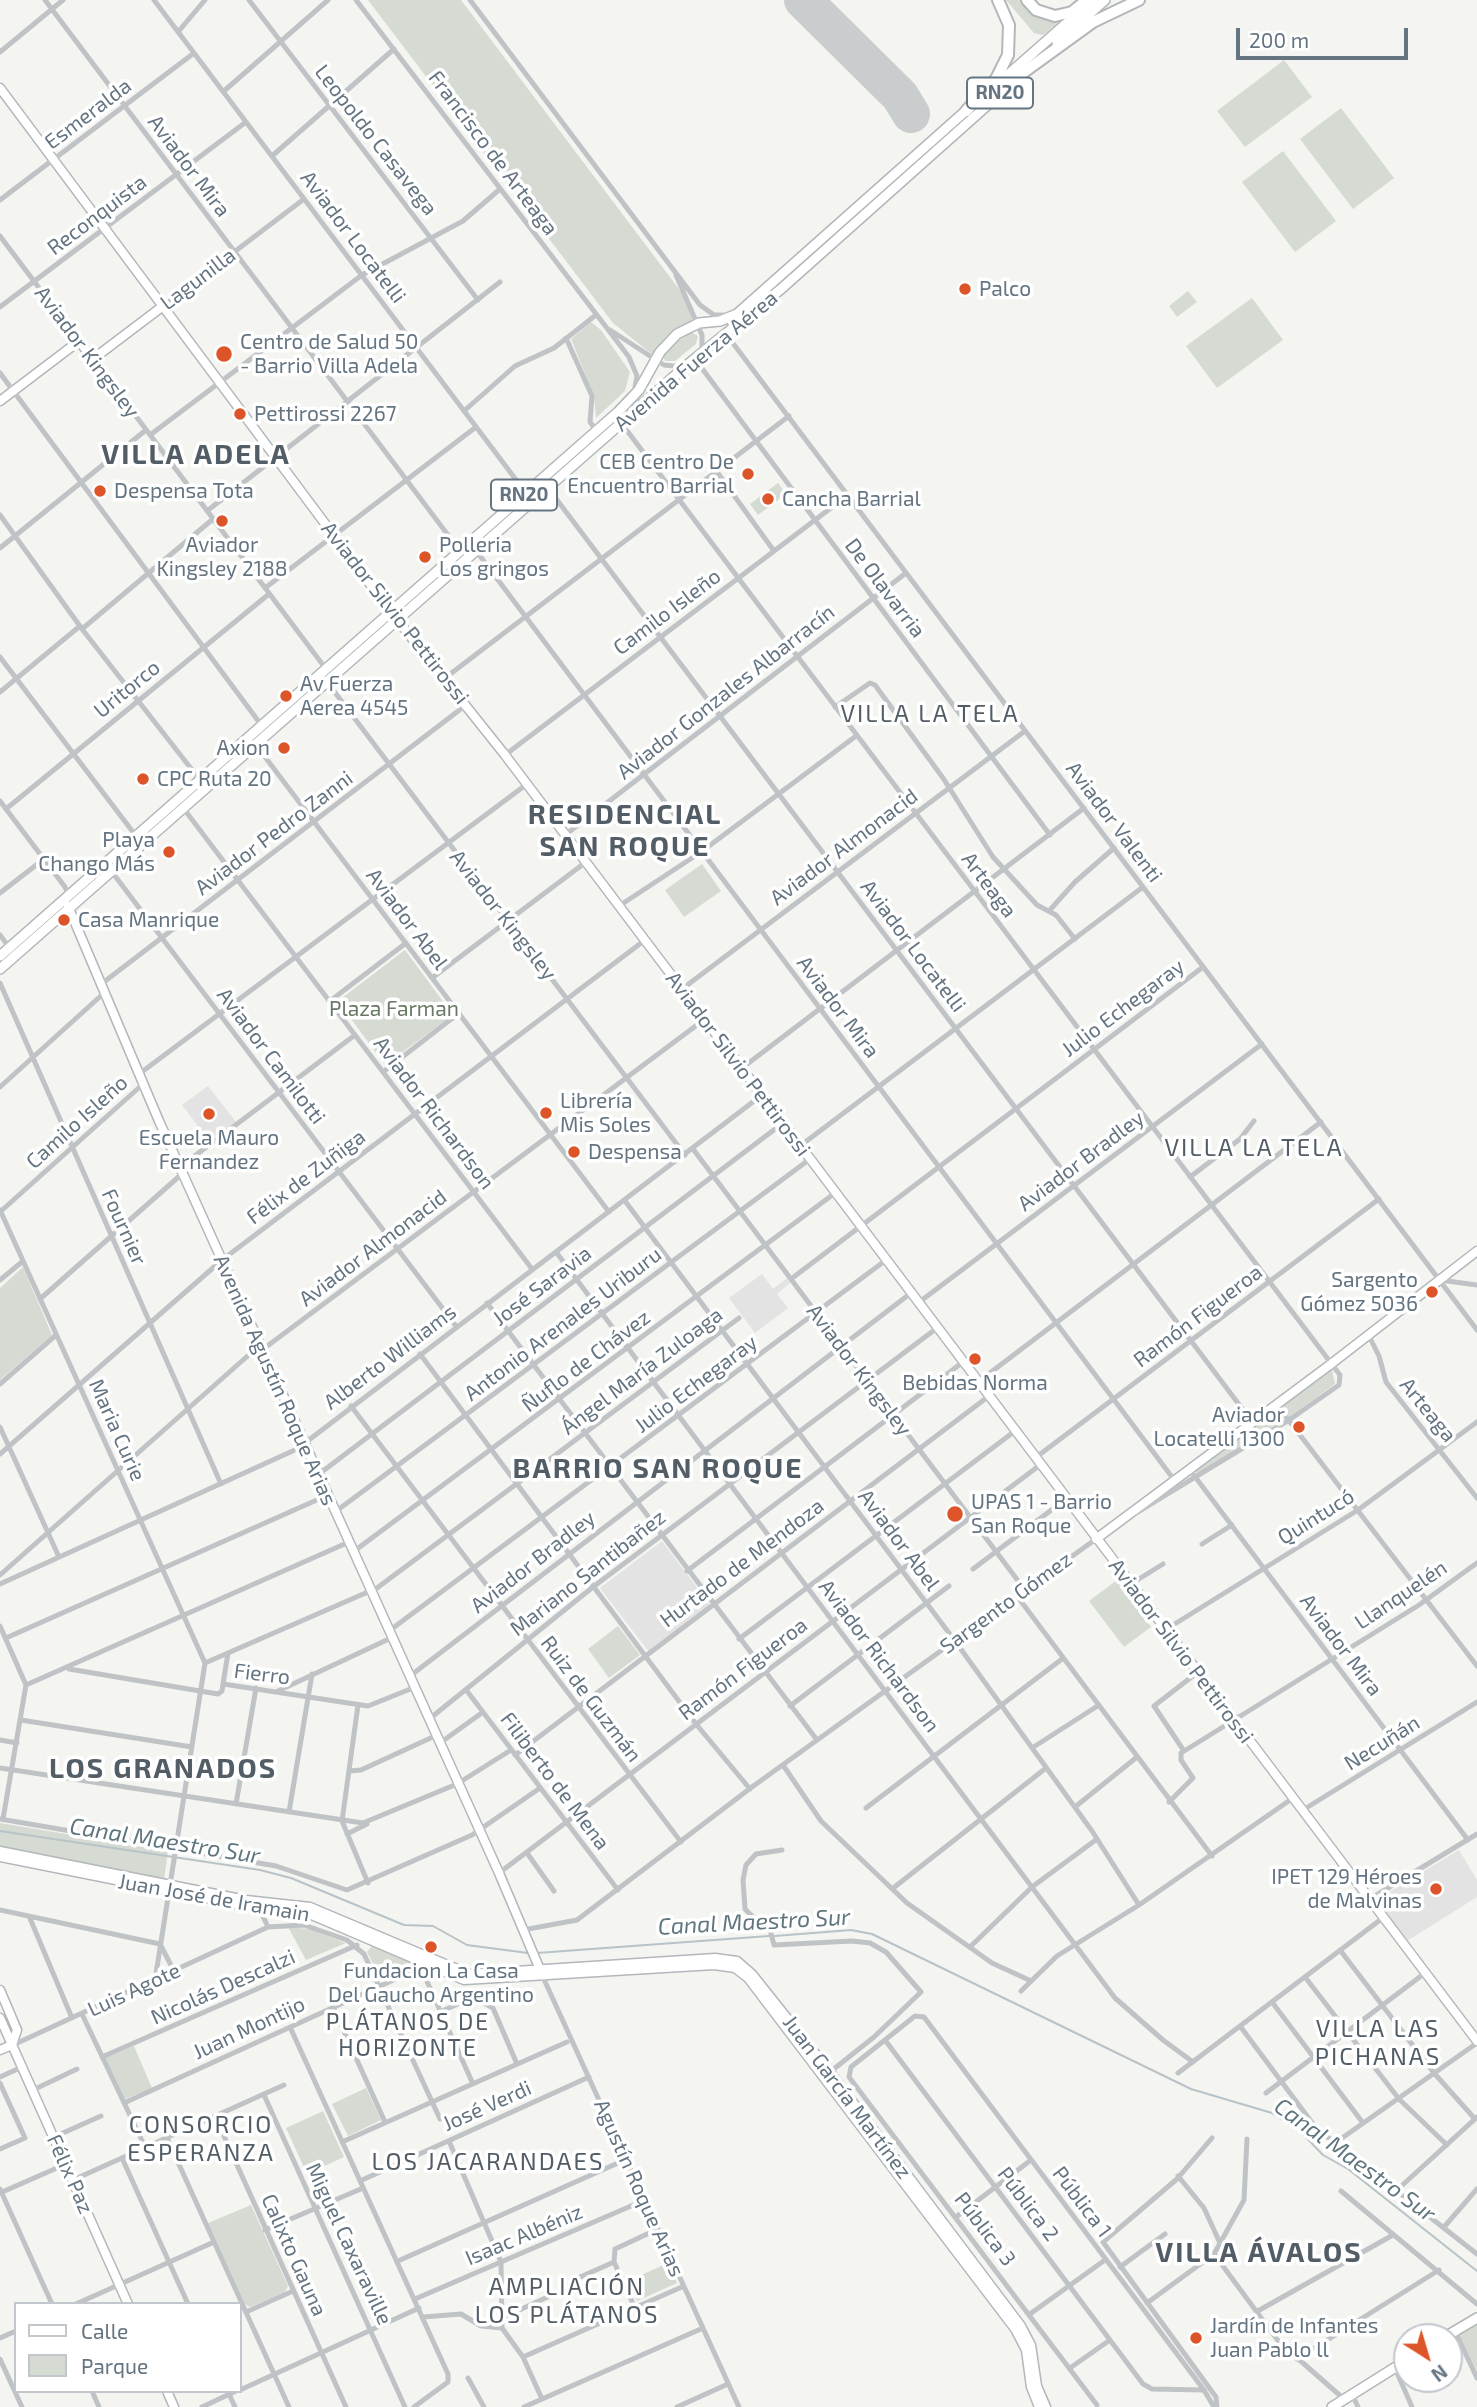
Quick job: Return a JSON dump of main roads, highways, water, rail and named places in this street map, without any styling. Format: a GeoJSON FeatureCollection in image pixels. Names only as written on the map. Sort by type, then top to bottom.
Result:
{"type":"FeatureCollection","features":[{"type":"Feature","properties":{"kind":"highway"},"geometry":{"type":"LineString","coordinates":[[966,111],[996,79],[1008,55],[1010,31],[998,0]]}},
{"type":"Feature","properties":{"kind":"highway"},"geometry":{"type":"LineString","coordinates":[[1027,0],[1036,10],[1055,16],[1072,12],[1087,0]]}},
{"type":"Feature","properties":{"kind":"highway"},"geometry":{"type":"LineString","coordinates":[[1024,72],[1093,22],[1139,0]]}},
{"type":"Feature","properties":{"kind":"main road","name":"Avenida Fuerza Aérea"},"geometry":{"type":"LineString","coordinates":[[0,969],[12,951],[136,836],[597,431],[631,399],[655,360],[677,334],[699,323],[720,321],[737,314],[1093,0]]}},
{"type":"Feature","properties":{"kind":"main road","name":"Avenida Fuerza Aérea"},"geometry":{"type":"LineString","coordinates":[[0,956],[12,951],[68,911],[686,366],[887,195],[1105,0]]}},
{"type":"Feature","properties":{"kind":"main road","name":"Aviador Silvio Pettirossi"},"geometry":{"type":"LineString","coordinates":[[0,88],[391,612],[505,755],[1477,2042]]}},
{"type":"Feature","properties":{"kind":"main road"},"geometry":{"type":"LineString","coordinates":[[880,186],[887,195]]}},
{"type":"Feature","properties":{"kind":"main road","name":"Lagunilla"},"geometry":{"type":"LineString","coordinates":[[93,359],[163,306]]}},
{"type":"Feature","properties":{"kind":"main road","name":"Aviador Kingsley"},"geometry":{"type":"LineString","coordinates":[[0,401],[79,341],[93,359]]}},
{"type":"Feature","properties":{"kind":"main road"},"geometry":{"type":"LineString","coordinates":[[184,809],[182,801],[226,757]]}},
{"type":"Feature","properties":{"kind":"main road","name":"Avenida Agustín Roque Arias"},"geometry":{"type":"LineString","coordinates":[[69,897],[68,911],[143,1084],[499,1873],[541,1972]]}},
{"type":"Feature","properties":{"kind":"main road","name":"Sargento Gómez"},"geometry":{"type":"LineString","coordinates":[[1096,1539],[1277,1405],[1477,1251]]}},
{"type":"Feature","properties":{"kind":"main road","name":"Juan José de Iramain"},"geometry":{"type":"LineString","coordinates":[[0,1851],[259,1908],[314,1915],[464,1980],[541,1972]]}},
{"type":"Feature","properties":{"kind":"main road","name":"Juan José de Iramain"},"geometry":{"type":"LineString","coordinates":[[0,1857],[246,1900],[310,1907],[469,1974],[541,1972]]}},
{"type":"Feature","properties":{"kind":"main road","name":"Juan García Martínez"},"geometry":{"type":"LineString","coordinates":[[541,1972],[715,1958],[737,1961],[752,1973],[830,2072],[1026,2333],[1033,2352],[1039,2393],[1046,2407]]}},
{"type":"Feature","properties":{"kind":"main road","name":"Juan García Martínez"},"geometry":{"type":"LineString","coordinates":[[541,1972],[714,1965],[730,1966],[744,1974],[1015,2329],[1026,2350],[1031,2387],[1039,2407]]}},
{"type":"Feature","properties":{"kind":"main road","name":"Félix Paz"},"geometry":{"type":"LineString","coordinates":[[0,1990],[18,2031],[12,2045]]}},
{"type":"Feature","properties":{"kind":"main road","name":"Félix Paz"},"geometry":{"type":"LineString","coordinates":[[0,2018],[127,2302]]}},
{"type":"Feature","properties":{"kind":"main road","name":"Luis Agote"},"geometry":{"type":"LineString","coordinates":[[0,2050],[12,2045]]}},
{"type":"Feature","properties":{"kind":"main road"},"geometry":{"type":"LineString","coordinates":[[1332,2407],[1393,2369]]}},
{"type":"Feature","properties":{"kind":"waterway","name":"Canal Maestro Sur"},"geometry":{"type":"LineString","coordinates":[[0,1831],[260,1870],[291,1878],[404,1925],[433,1926],[467,1945],[528,1953]]}},
{"type":"Feature","properties":{"kind":"waterway","name":"Canal Maestro Sur"},"geometry":{"type":"LineString","coordinates":[[775,1936],[851,1930],[872,1934],[1191,2089],[1272,2113],[1301,2132],[1323,2155],[1348,2169],[1477,2271]]}},
{"type":"Feature","properties":{"kind":"waterway","name":"Canal Maestro Sur"},"geometry":{"type":"LineString","coordinates":[[537,1953],[769,1936]]}},
{"type":"Feature","properties":{"kind":"place","name":"Palco"},"geometry":{"type":"Point","coordinates":[965,289]}},
{"type":"Feature","properties":{"kind":"place","name":"Centro de Salud 50 - Barrio Villa Adela"},"geometry":{"type":"Point","coordinates":[224,354]}},
{"type":"Feature","properties":{"kind":"place","name":"Pettirossi 2267"},"geometry":{"type":"Point","coordinates":[240,414]}},
{"type":"Feature","properties":{"kind":"place","name":"CEB Centro De Encuentro Barrial"},"geometry":{"type":"Point","coordinates":[748,474]}},
{"type":"Feature","properties":{"kind":"place","name":"Despensa Tota"},"geometry":{"type":"Point","coordinates":[100,491]}},
{"type":"Feature","properties":{"kind":"place","name":"Cancha Barrial"},"geometry":{"type":"Point","coordinates":[768,499]}},
{"type":"Feature","properties":{"kind":"place","name":"Aviador Kingsley 2188"},"geometry":{"type":"Point","coordinates":[222,521]}},
{"type":"Feature","properties":{"kind":"place","name":"Polleria Los gringos"},"geometry":{"type":"Point","coordinates":[425,557]}},
{"type":"Feature","properties":{"kind":"place","name":"Av Fuerza Aerea 4545"},"geometry":{"type":"Point","coordinates":[286,696]}},
{"type":"Feature","properties":{"kind":"place","name":"Axion"},"geometry":{"type":"Point","coordinates":[284,748]}},
{"type":"Feature","properties":{"kind":"place","name":"CPC Ruta 20"},"geometry":{"type":"Point","coordinates":[143,779]}},
{"type":"Feature","properties":{"kind":"place","name":"Playa Chango Más"},"geometry":{"type":"Point","coordinates":[169,852]}},
{"type":"Feature","properties":{"kind":"place","name":"Casa Manrique"},"geometry":{"type":"Point","coordinates":[64,920]}},
{"type":"Feature","properties":{"kind":"place","name":"Librería Mis Soles"},"geometry":{"type":"Point","coordinates":[546,1113]}},
{"type":"Feature","properties":{"kind":"place","name":"Escuela Mauro Fernandez"},"geometry":{"type":"Point","coordinates":[209,1114]}},
{"type":"Feature","properties":{"kind":"place","name":"Despensa"},"geometry":{"type":"Point","coordinates":[574,1152]}},
{"type":"Feature","properties":{"kind":"place","name":"Sargento Gómez 5036"},"geometry":{"type":"Point","coordinates":[1432,1292]}},
{"type":"Feature","properties":{"kind":"place","name":"Bebidas Norma"},"geometry":{"type":"Point","coordinates":[975,1359]}},
{"type":"Feature","properties":{"kind":"place","name":"Aviador Locatelli 1300"},"geometry":{"type":"Point","coordinates":[1299,1427]}},
{"type":"Feature","properties":{"kind":"place","name":"UPAS 1 - Barrio San Roque"},"geometry":{"type":"Point","coordinates":[955,1514]}},
{"type":"Feature","properties":{"kind":"place","name":"IPET 129 Héroes de Malvinas"},"geometry":{"type":"Point","coordinates":[1436,1889]}},
{"type":"Feature","properties":{"kind":"place","name":"Fundacion La Casa Del Gaucho Argentino"},"geometry":{"type":"Point","coordinates":[431,1947]}},
{"type":"Feature","properties":{"kind":"place","name":"Jardín de Infantes Juan Pablo ll"},"geometry":{"type":"Point","coordinates":[1196,2338]}},
{"type":"Feature","properties":{"kind":"district","name":"VILLA ADELA"},"geometry":{"type":"Point","coordinates":[196,455]}},
{"type":"Feature","properties":{"kind":"district","name":"VILLA LA TELA"},"geometry":{"type":"Point","coordinates":[930,714]}},
{"type":"Feature","properties":{"kind":"district","name":"RESIDENCIAL SAN ROQUE"},"geometry":{"type":"Point","coordinates":[625,831]}},
{"type":"Feature","properties":{"kind":"district","name":"VILLA LA TELA"},"geometry":{"type":"Point","coordinates":[1254,1148]}},
{"type":"Feature","properties":{"kind":"district","name":"BARRIO SAN ROQUE"},"geometry":{"type":"Point","coordinates":[658,1469]}},
{"type":"Feature","properties":{"kind":"district","name":"LOS GRANADOS"},"geometry":{"type":"Point","coordinates":[163,1769]}},
{"type":"Feature","properties":{"kind":"district","name":"PLÁTANOS DE HORIZONTE"},"geometry":{"type":"Point","coordinates":[408,2035]}},
{"type":"Feature","properties":{"kind":"district","name":"VILLA LAS PICHANAS"},"geometry":{"type":"Point","coordinates":[1378,2043]}},
{"type":"Feature","properties":{"kind":"district","name":"CONSORCIO ESPERANZA"},"geometry":{"type":"Point","coordinates":[201,2139]}},
{"type":"Feature","properties":{"kind":"district","name":"LOS JACARANDAES"},"geometry":{"type":"Point","coordinates":[488,2162]}},
{"type":"Feature","properties":{"kind":"district","name":"VILLA ÁVALOS"},"geometry":{"type":"Point","coordinates":[1259,2253]}},
{"type":"Feature","properties":{"kind":"district","name":"AMPLIACIÓN LOS PLÁTANOS"},"geometry":{"type":"Point","coordinates":[567,2301]}},
{"type":"Feature","properties":{"kind":"park label","name":"Plaza Farman"},"geometry":{"type":"Point","coordinates":[394,1009]}}]}
